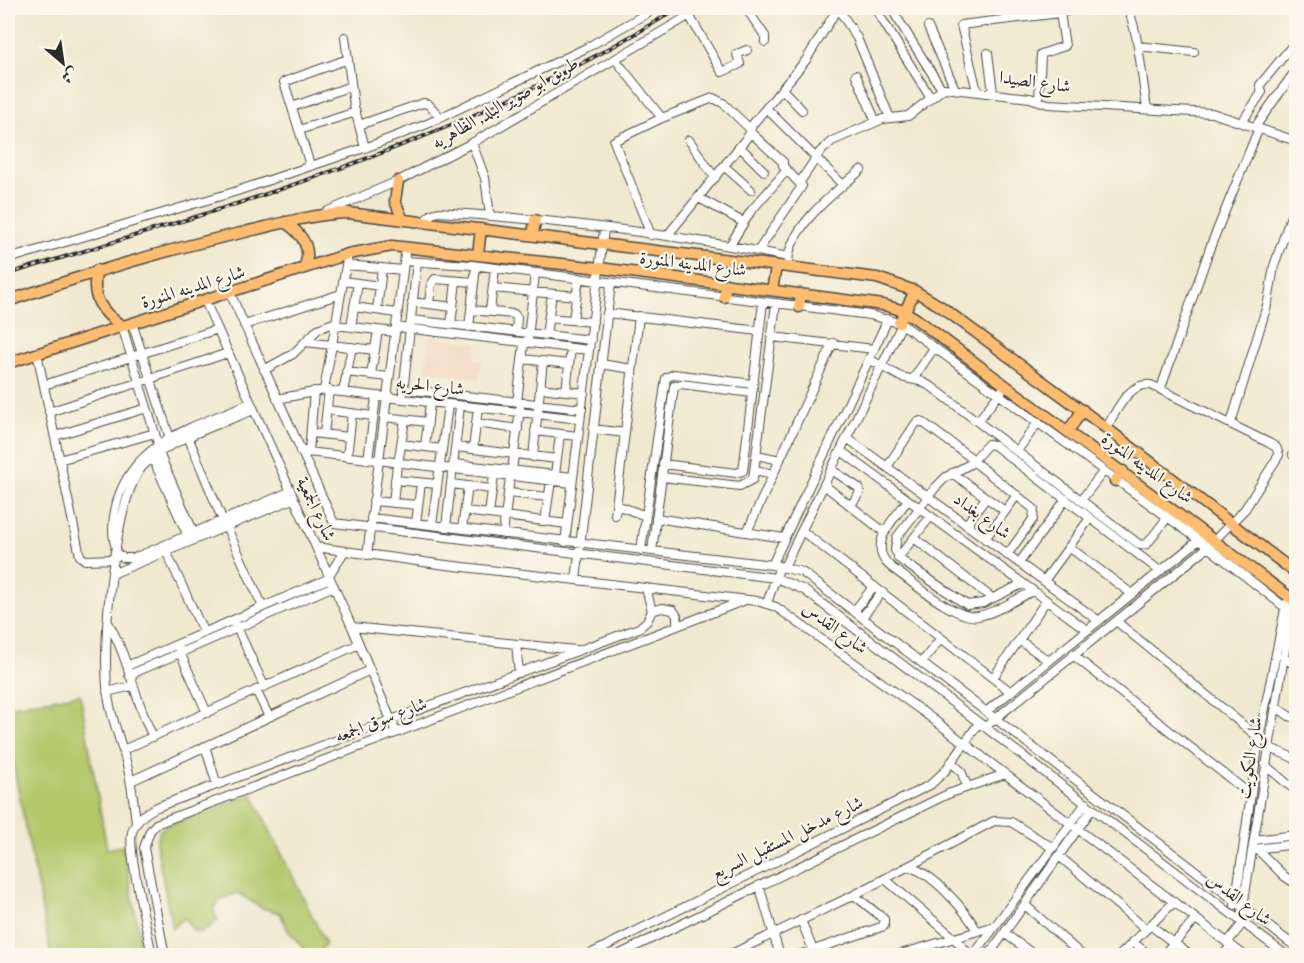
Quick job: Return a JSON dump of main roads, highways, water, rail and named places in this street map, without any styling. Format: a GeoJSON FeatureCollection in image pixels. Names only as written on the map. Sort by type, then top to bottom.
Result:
{"type":"FeatureCollection","features":[{"type":"Feature","properties":{"kind":"main road"},"geometry":{"type":"LineString","coordinates":[[398,181],[395,201],[403,220]]}},
{"type":"Feature","properties":{"kind":"main road","name":"شارع المدينه المنورة"},"geometry":{"type":"LineString","coordinates":[[8,301],[97,270],[192,244],[285,222],[318,216],[361,213],[776,267],[788,263],[865,276],[915,291],[940,306],[1296,570]]}},
{"type":"Feature","properties":{"kind":"main road"},"geometry":{"type":"LineString","coordinates":[[533,235],[535,220]]}},
{"type":"Feature","properties":{"kind":"main road"},"geometry":{"type":"LineString","coordinates":[[285,222],[297,230],[305,242],[308,255],[304,268]]}},
{"type":"Feature","properties":{"kind":"main road"},"geometry":{"type":"LineString","coordinates":[[478,254],[481,229]]}},
{"type":"Feature","properties":{"kind":"main road","name":"شارع المدينه المنورة"},"geometry":{"type":"LineString","coordinates":[[8,363],[304,268],[347,260],[381,247],[406,247],[600,268],[884,305],[904,312],[1123,471],[1292,605]]}},
{"type":"Feature","properties":{"kind":"main road"},"geometry":{"type":"LineString","coordinates":[[493,256],[493,268]]}},
{"type":"Feature","properties":{"kind":"main road"},"geometry":{"type":"LineString","coordinates":[[772,290],[776,267]]}},
{"type":"Feature","properties":{"kind":"main road"},"geometry":{"type":"LineString","coordinates":[[97,270],[94,287],[98,303],[108,317],[127,325]]}},
{"type":"Feature","properties":{"kind":"main road"},"geometry":{"type":"LineString","coordinates":[[724,297],[726,284]]}},
{"type":"Feature","properties":{"kind":"main road"},"geometry":{"type":"LineString","coordinates":[[896,322],[915,291]]}},
{"type":"Feature","properties":{"kind":"main road"},"geometry":{"type":"LineString","coordinates":[[799,307],[801,294]]}},
{"type":"Feature","properties":{"kind":"main road"},"geometry":{"type":"LineString","coordinates":[[1068,431],[1083,410]]}},
{"type":"Feature","properties":{"kind":"main road"},"geometry":{"type":"LineString","coordinates":[[1115,481],[1123,471]]}},
{"type":"Feature","properties":{"kind":"railway"},"geometry":{"type":"LineString","coordinates":[[8,274],[268,193],[352,164],[436,131],[518,95],[599,54],[678,8]]}}]}
